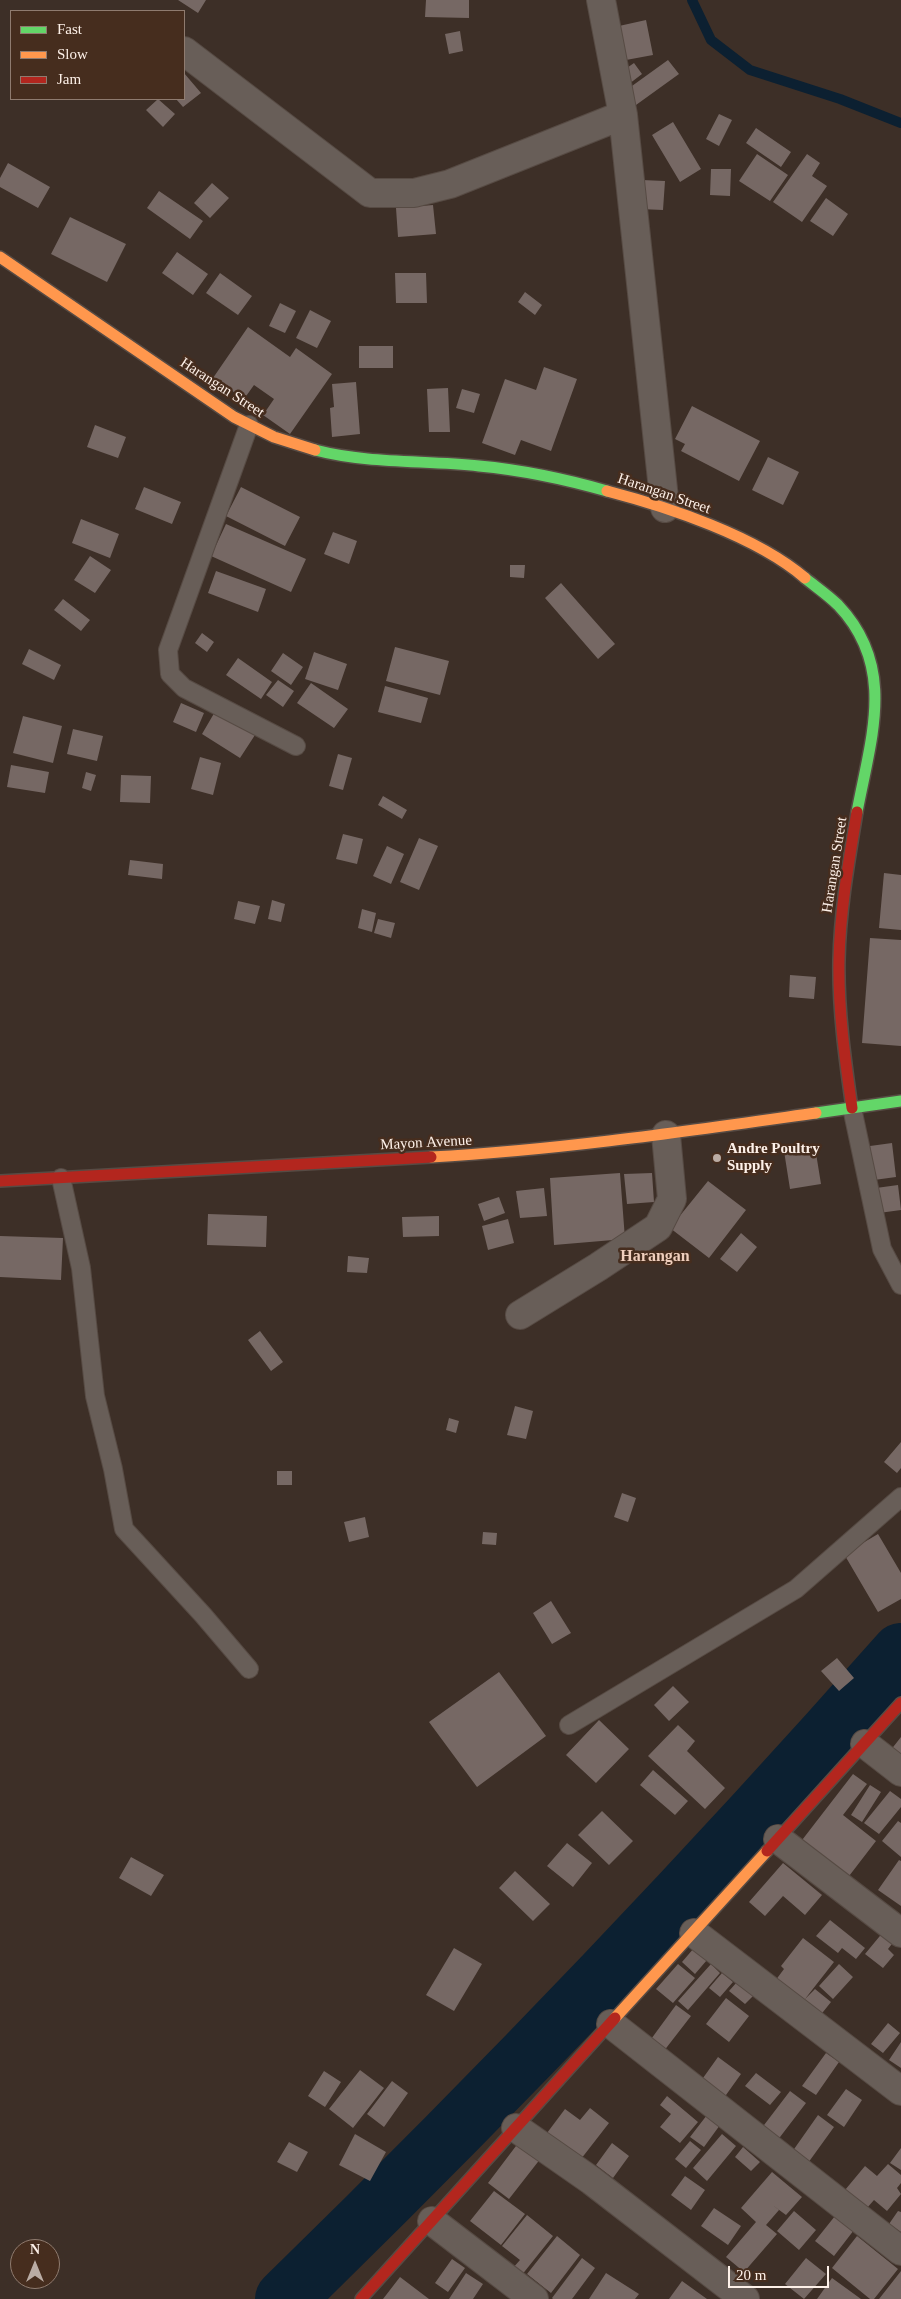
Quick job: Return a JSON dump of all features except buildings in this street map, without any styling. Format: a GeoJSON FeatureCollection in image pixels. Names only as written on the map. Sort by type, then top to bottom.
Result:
{"type":"FeatureCollection","features":[{"type":"Feature","properties":{"kind":"main road","name":"Harangan Street"},"geometry":{"type":"LineString","coordinates":[[0,257],[100,323],[214,404],[250,425],[294,445],[334,456],[481,466],[535,474],[593,487],[665,508],[717,528],[778,558],[814,583],[847,615],[866,644],[874,672],[876,698],[873,726],[848,866],[839,958],[844,1051],[852,1108]]}},
{"type":"Feature","properties":{"kind":"main road","name":"Mayon Avenue"},"geometry":{"type":"LineString","coordinates":[[0,1181],[495,1154],[666,1135],[901,1101]]}},
{"type":"Feature","properties":{"kind":"main road"},"geometry":{"type":"LineString","coordinates":[[361,2299],[901,1703]]}},
{"type":"Feature","properties":{"kind":"street"},"geometry":{"type":"LineString","coordinates":[[601,0],[623,115],[665,508]]}},
{"type":"Feature","properties":{"kind":"street"},"geometry":{"type":"LineString","coordinates":[[185,52],[370,193],[414,194],[450,184],[623,115]]}},
{"type":"Feature","properties":{"kind":"street"},"geometry":{"type":"LineString","coordinates":[[520,1315],[658,1227],[672,1199],[666,1135]]}},
{"type":"Feature","properties":{"kind":"street"},"geometry":{"type":"LineString","coordinates":[[865,1744],[901,1772]]}},
{"type":"Feature","properties":{"kind":"street"},"geometry":{"type":"LineString","coordinates":[[778,1839],[901,1933]]}},
{"type":"Feature","properties":{"kind":"street"},"geometry":{"type":"LineString","coordinates":[[694,1932],[901,2091]]}},
{"type":"Feature","properties":{"kind":"street"},"geometry":{"type":"LineString","coordinates":[[611,2024],[901,2251]]}},
{"type":"Feature","properties":{"kind":"street"},"geometry":{"type":"LineString","coordinates":[[516,2128],[592,2181],[745,2299]]}},
{"type":"Feature","properties":{"kind":"street"},"geometry":{"type":"LineString","coordinates":[[432,2221],[534,2299]]}},
{"type":"Feature","properties":{"kind":"lane"},"geometry":{"type":"LineString","coordinates":[[250,425],[168,650],[170,674],[184,688],[296,746]]}},
{"type":"Feature","properties":{"kind":"lane"},"geometry":{"type":"LineString","coordinates":[[852,1108],[882,1249],[901,1285]]}},
{"type":"Feature","properties":{"kind":"lane"},"geometry":{"type":"LineString","coordinates":[[61,1178],[81,1268],[95,1396],[113,1469],[124,1529],[250,1669]]}},
{"type":"Feature","properties":{"kind":"lane"},"geometry":{"type":"LineString","coordinates":[[568,1725],[796,1589],[901,1497]]}},
{"type":"Feature","properties":{"kind":"waterway"},"geometry":{"type":"LineString","coordinates":[[692,0],[711,40],[750,70],[840,99],[901,123]]}},
{"type":"Feature","properties":{"kind":"waterway"},"geometry":{"type":"LineString","coordinates":[[285,2299],[365,2221],[599,1982],[752,1819],[901,1653]]}},
{"type":"Feature","properties":{"kind":"traffic: fast"},"geometry":{"type":"LineString","coordinates":[[315,450],[356,458],[458,464],[511,470],[607,491]]}},
{"type":"Feature","properties":{"kind":"traffic: fast"},"geometry":{"type":"LineString","coordinates":[[805,578],[838,605],[856,629],[868,653],[874,678],[873,730],[857,812]]}},
{"type":"Feature","properties":{"kind":"traffic: fast"},"geometry":{"type":"LineString","coordinates":[[816,1113],[901,1101]]}},
{"type":"Feature","properties":{"kind":"traffic: slow"},"geometry":{"type":"LineString","coordinates":[[0,257],[234,417],[274,437],[315,450]]}},
{"type":"Feature","properties":{"kind":"traffic: slow"},"geometry":{"type":"LineString","coordinates":[[607,491],[684,514],[737,536],[785,563],[805,578]]}},
{"type":"Feature","properties":{"kind":"traffic: slow"},"geometry":{"type":"LineString","coordinates":[[431,1157],[576,1145],[816,1113]]}},
{"type":"Feature","properties":{"kind":"traffic: slow"},"geometry":{"type":"LineString","coordinates":[[615,2018],[767,1851]]}},
{"type":"Feature","properties":{"kind":"traffic: jam"},"geometry":{"type":"LineString","coordinates":[[852,1108],[841,1015],[839,960],[843,904],[857,812]]}},
{"type":"Feature","properties":{"kind":"traffic: jam"},"geometry":{"type":"LineString","coordinates":[[0,1181],[431,1157]]}},
{"type":"Feature","properties":{"kind":"traffic: jam"},"geometry":{"type":"LineString","coordinates":[[767,1851],[901,1703]]}},
{"type":"Feature","properties":{"kind":"traffic: jam"},"geometry":{"type":"LineString","coordinates":[[361,2299],[615,2018]]}},
{"type":"Feature","properties":{"kind":"place","name":"Andre Poultry Supply"},"geometry":{"type":"Point","coordinates":[717,1158]}},
{"type":"Feature","properties":{"kind":"district","name":"Harangan"},"geometry":{"type":"Point","coordinates":[655,1257]}}]}
